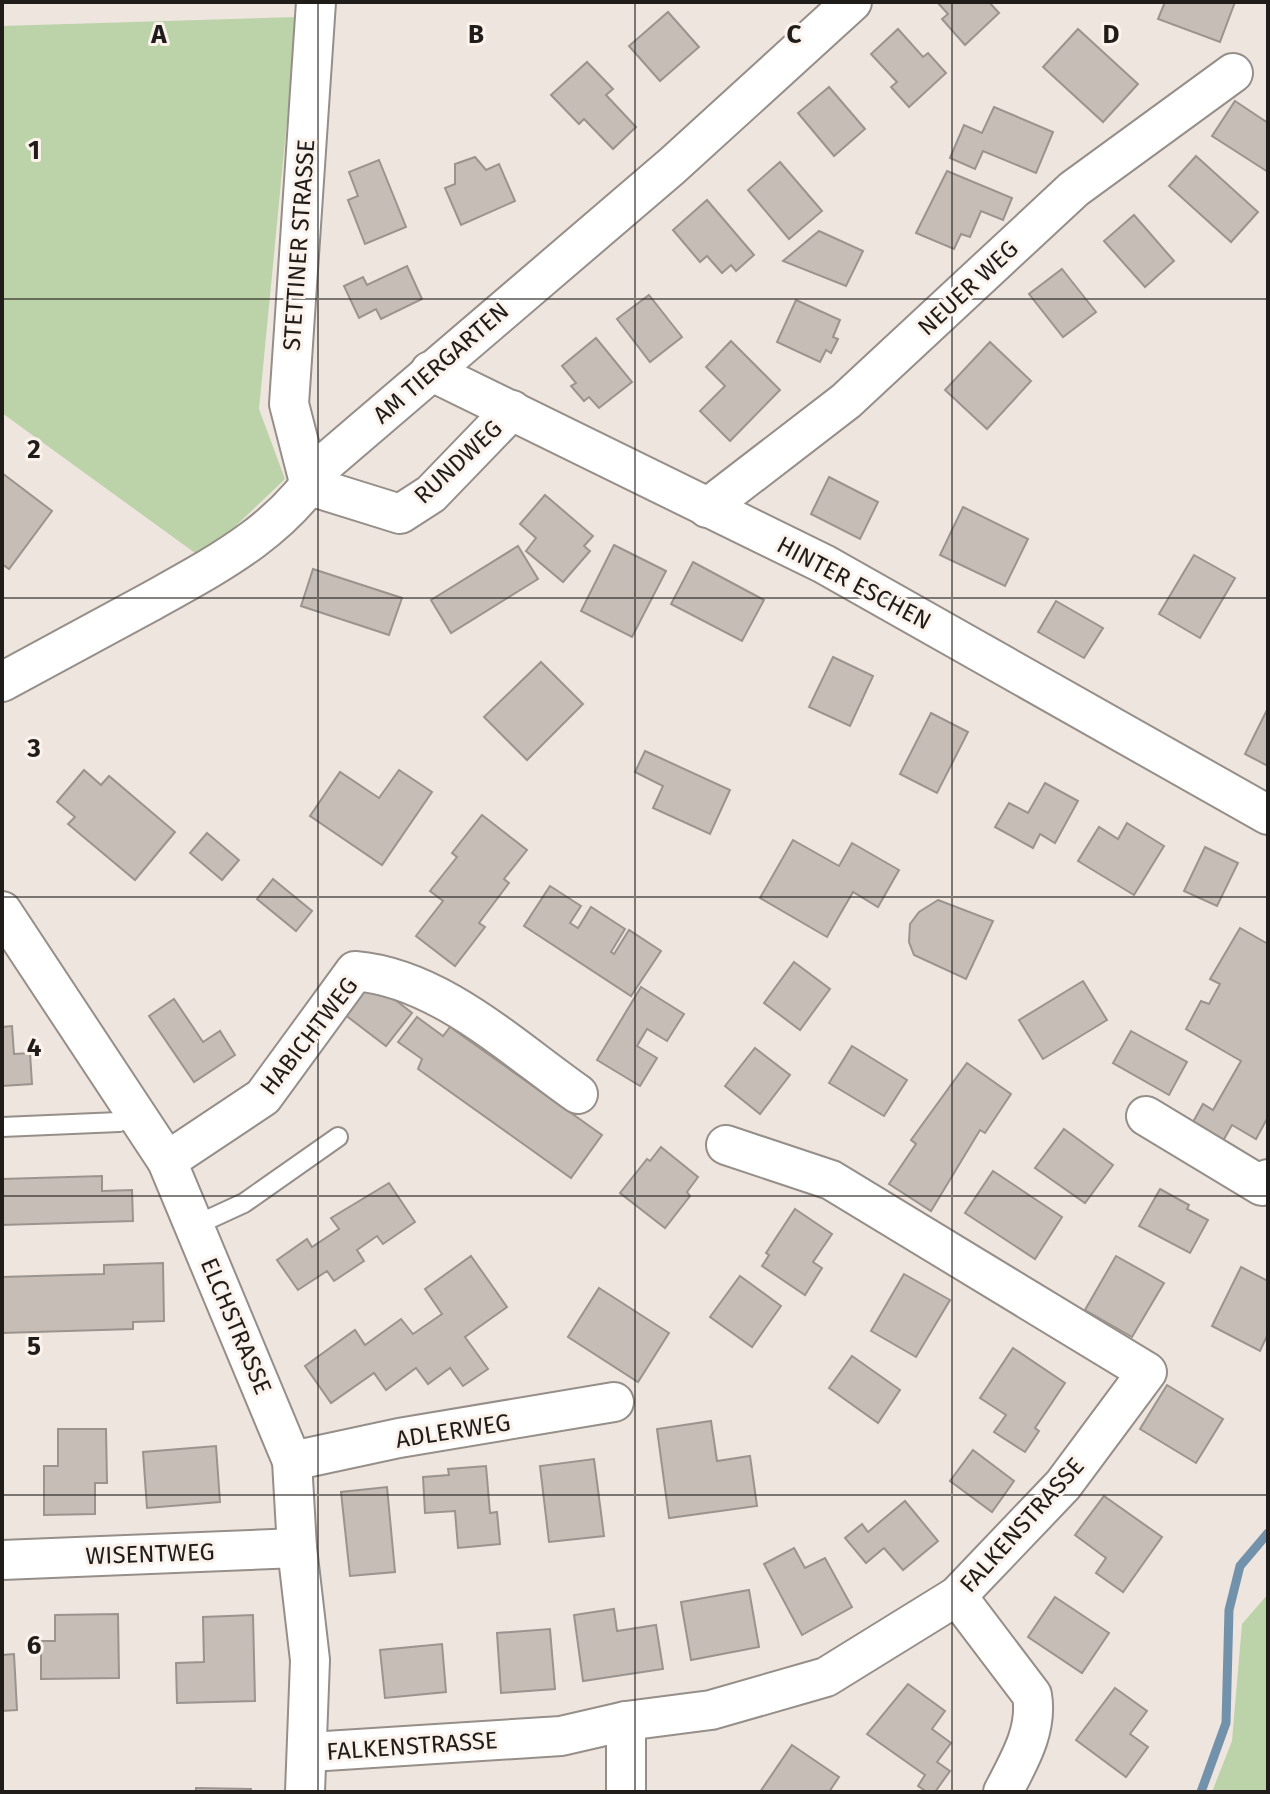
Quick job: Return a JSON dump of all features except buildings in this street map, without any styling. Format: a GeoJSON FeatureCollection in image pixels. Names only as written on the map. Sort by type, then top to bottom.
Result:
{"type":"FeatureCollection","features":[{"type":"Feature","properties":{"kind":"street","name":"STETTINER STRASSE"},"geometry":{"type":"LineString","coordinates":[[310,486],[289,404],[316,2]]}},
{"type":"Feature","properties":{"kind":"street","name":"AM TIERGARTEN"},"geometry":{"type":"LineString","coordinates":[[2,682],[237,554],[277,522],[310,486],[324,464],[672,166],[852,2]]}},
{"type":"Feature","properties":{"kind":"street","name":"NEUER WEG"},"geometry":{"type":"LineString","coordinates":[[707,508],[846,401],[1074,189],[1233,73]]}},
{"type":"Feature","properties":{"kind":"street","name":"HINTER ESCHEN"},"geometry":{"type":"LineString","coordinates":[[430,371],[824,564],[1268,815]]}},
{"type":"Feature","properties":{"kind":"street","name":"RUNDWEG"},"geometry":{"type":"LineString","coordinates":[[310,486],[400,514],[431,494],[512,410]]}},
{"type":"Feature","properties":{"kind":"street","name":"ELCHSTRASSE"},"geometry":{"type":"LineString","coordinates":[[2,911],[167,1161],[292,1461],[297,1548],[310,1660],[310,1752],[305,1792]]}},
{"type":"Feature","properties":{"kind":"street","name":"HABICHTWEG"},"geometry":{"type":"LineString","coordinates":[[167,1161],[263,1097],[355,971],[386,974],[449,1004],[578,1094]]}},
{"type":"Feature","properties":{"kind":"street"},"geometry":{"type":"LineString","coordinates":[[1146,1116],[1262,1186],[1268,1179]]}},
{"type":"Feature","properties":{"kind":"street","name":"FALKENSTRASSE"},"geometry":{"type":"LineString","coordinates":[[310,1752],[561,1736],[626,1721],[711,1710],[826,1677],[957,1596],[1063,1485],[1147,1372],[831,1180],[726,1145]]}},
{"type":"Feature","properties":{"kind":"street","name":"ADLERWEG"},"geometry":{"type":"LineString","coordinates":[[292,1461],[399,1438],[614,1402]]}},
{"type":"Feature","properties":{"kind":"street","name":"WISENTWEG"},"geometry":{"type":"LineString","coordinates":[[2,1560],[297,1548]]}},
{"type":"Feature","properties":{"kind":"street"},"geometry":{"type":"LineString","coordinates":[[957,1596],[1032,1695],[1035,1713],[1030,1735],[1003,1792]]}},
{"type":"Feature","properties":{"kind":"street"},"geometry":{"type":"LineString","coordinates":[[626,1721],[626,1792]]}},
{"type":"Feature","properties":{"kind":"lane"},"geometry":{"type":"LineString","coordinates":[[2,1127],[119,1122],[138,1115]]}},
{"type":"Feature","properties":{"kind":"lane"},"geometry":{"type":"LineString","coordinates":[[194,1226],[244,1203],[338,1137]]}},
{"type":"Feature","properties":{"kind":"green space"},"geometry":{"type":"Polygon","coordinates":[[[297,17],[259,409],[285,479],[202,558],[2,413],[2,26],[297,17]]]}},
{"type":"Feature","properties":{"kind":"green space"},"geometry":{"type":"Polygon","coordinates":[[[1268,1594],[1268,1792],[1212,1792],[1232,1741],[1242,1624],[1268,1594]]]}},
{"type":"Feature","properties":{"kind":"waterway"},"geometry":{"type":"LineString","coordinates":[[1201,1792],[1226,1723],[1229,1610],[1240,1566],[1268,1533]]}}]}
